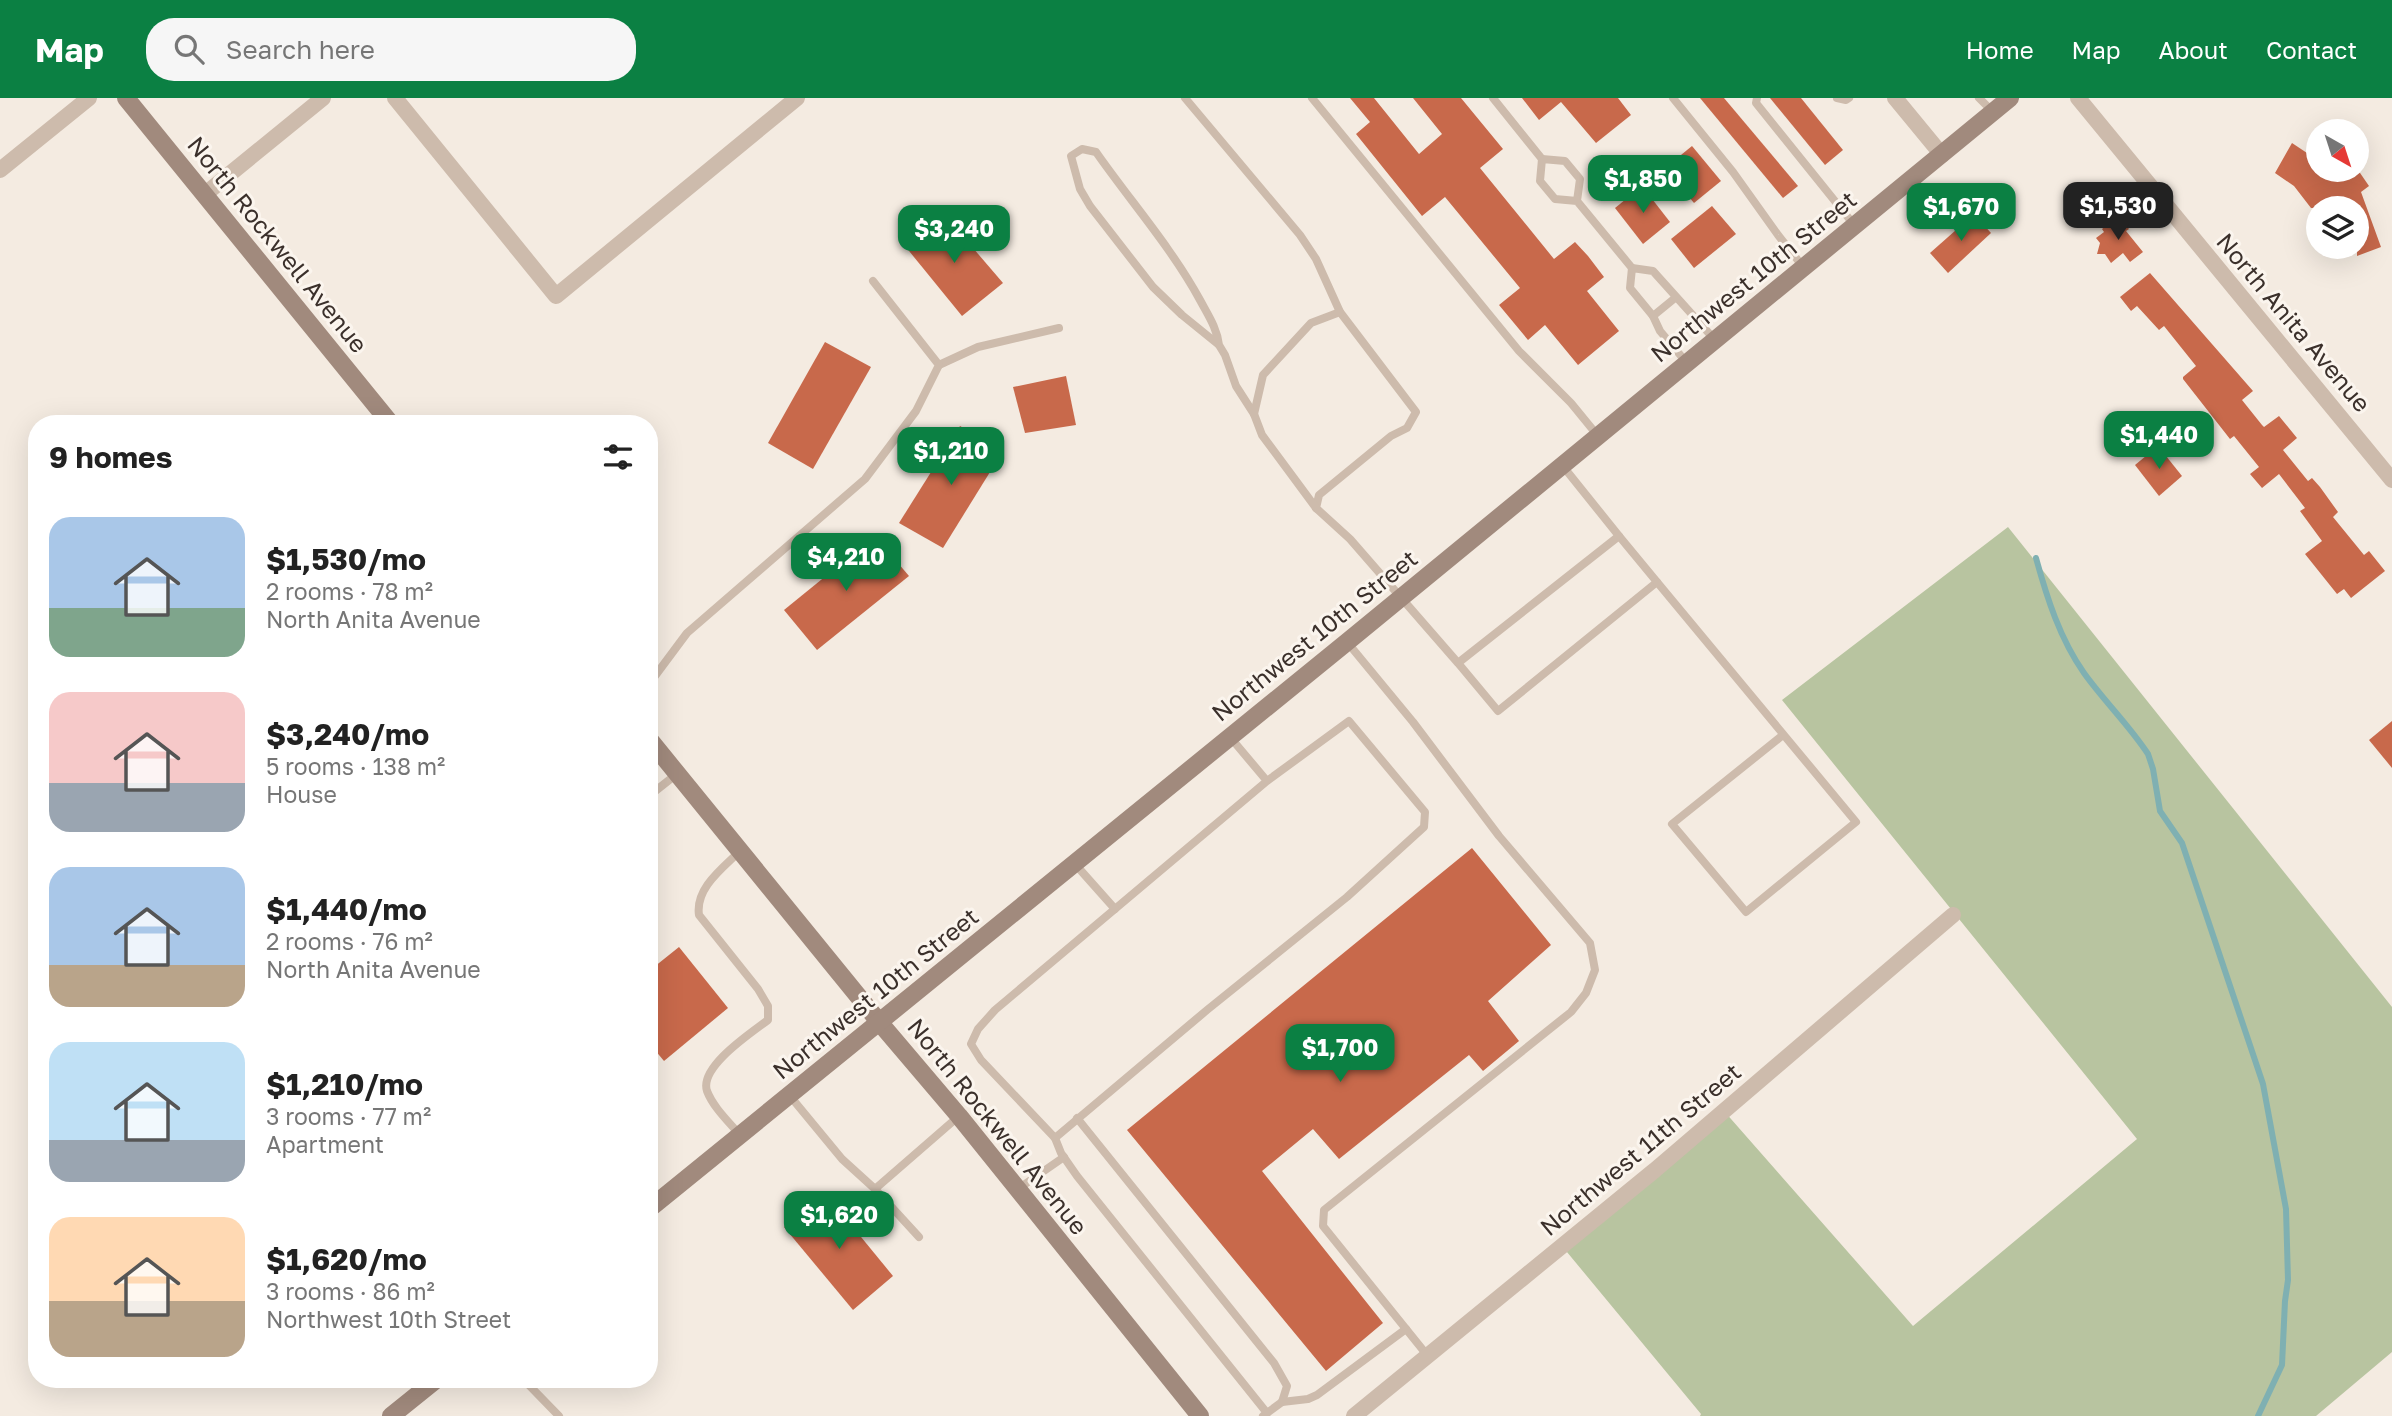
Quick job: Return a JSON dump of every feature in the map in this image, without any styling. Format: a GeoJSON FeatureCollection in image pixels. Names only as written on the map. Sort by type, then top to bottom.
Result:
{"type":"FeatureCollection","features":[{"type":"Feature","properties":{"kind":"main road","name":"North Rockwell Avenue"},"geometry":{"type":"LineString","coordinates":[[126,98],[384,415]]}},
{"type":"Feature","properties":{"kind":"main road","name":"Northwest 10th Street"},"geometry":{"type":"LineString","coordinates":[[658,1202],[1347,642],[2010,98]]}},
{"type":"Feature","properties":{"kind":"main road","name":"North Rockwell Avenue"},"geometry":{"type":"LineString","coordinates":[[658,749],[880,1023],[959,1115],[1200,1416]]}},
{"type":"Feature","properties":{"kind":"main road"},"geometry":{"type":"LineString","coordinates":[[402,1412],[421,1388]]}},
{"type":"Feature","properties":{"kind":"street"},"geometry":{"type":"LineString","coordinates":[[0,170],[89,98]]}},
{"type":"Feature","properties":{"kind":"street"},"geometry":{"type":"LineString","coordinates":[[204,195],[323,98]]}},
{"type":"Feature","properties":{"kind":"street"},"geometry":{"type":"LineString","coordinates":[[395,98],[556,296],[797,98]]}},
{"type":"Feature","properties":{"kind":"street"},"geometry":{"type":"LineString","coordinates":[[1895,98],[1942,155]]}},
{"type":"Feature","properties":{"kind":"street","name":"North Anita Avenue"},"geometry":{"type":"LineString","coordinates":[[2078,98],[2392,480]]}},
{"type":"Feature","properties":{"kind":"street","name":"Northwest 11th Street"},"geometry":{"type":"LineString","coordinates":[[1353,1416],[1656,1170],[1953,915]]}},
{"type":"Feature","properties":{"kind":"lane"},"geometry":{"type":"LineString","coordinates":[[1185,98],[1300,235],[1316,259],[1340,312],[1416,412],[1407,428],[1391,436],[1319,495],[1316,508]]}},
{"type":"Feature","properties":{"kind":"lane"},"geometry":{"type":"LineString","coordinates":[[1312,98],[1519,351],[1598,436]]}},
{"type":"Feature","properties":{"kind":"lane"},"geometry":{"type":"LineString","coordinates":[[1493,98],[1542,159],[1540,181],[1555,199],[1577,201],[1632,268],[1653,271],[1715,340]]}},
{"type":"Feature","properties":{"kind":"lane"},"geometry":{"type":"LineString","coordinates":[[1673,98],[1733,172],[1804,268]]}},
{"type":"Feature","properties":{"kind":"lane"},"geometry":{"type":"LineString","coordinates":[[1758,98],[1756,103],[1855,226]]}},
{"type":"Feature","properties":{"kind":"lane"},"geometry":{"type":"LineString","coordinates":[[1837,98],[1849,98]]}},
{"type":"Feature","properties":{"kind":"lane"},"geometry":{"type":"LineString","coordinates":[[1979,98],[1993,112]]}},
{"type":"Feature","properties":{"kind":"lane"},"geometry":{"type":"LineString","coordinates":[[1219,345],[1182,315],[1153,286],[1090,206],[1080,188],[1071,156],[1082,149],[1096,152],[1167,247],[1193,287],[1217,331],[1219,345],[1236,386],[1254,414],[1262,435],[1316,508],[1350,539],[1498,710],[1657,582]]}},
{"type":"Feature","properties":{"kind":"lane"},"geometry":{"type":"LineString","coordinates":[[1542,159],[1565,161],[1580,180],[1577,201]]}},
{"type":"Feature","properties":{"kind":"lane"},"geometry":{"type":"LineString","coordinates":[[1632,268],[1630,288],[1686,363]]}},
{"type":"Feature","properties":{"kind":"lane"},"geometry":{"type":"LineString","coordinates":[[873,281],[939,365]]}},
{"type":"Feature","properties":{"kind":"lane"},"geometry":{"type":"LineString","coordinates":[[1653,316],[1675,298]]}},
{"type":"Feature","properties":{"kind":"lane"},"geometry":{"type":"LineString","coordinates":[[1254,414],[1263,375],[1311,323],[1340,312]]}},
{"type":"Feature","properties":{"kind":"lane"},"geometry":{"type":"LineString","coordinates":[[658,672],[687,634],[865,479],[916,411],[939,365],[978,347],[1059,328]]}},
{"type":"Feature","properties":{"kind":"lane"},"geometry":{"type":"LineString","coordinates":[[1562,465],[1856,822],[1746,912],[1672,824],[1783,735]]}},
{"type":"Feature","properties":{"kind":"lane"},"geometry":{"type":"LineString","coordinates":[[1458,663],[1619,536]]}},
{"type":"Feature","properties":{"kind":"lane"},"geometry":{"type":"LineString","coordinates":[[1347,642],[1413,722],[1499,836],[1590,943],[1595,970],[1586,993],[1571,1012],[1324,1210],[1323,1226],[1427,1356]]}},
{"type":"Feature","properties":{"kind":"lane"},"geometry":{"type":"LineString","coordinates":[[1055,1138],[1347,897],[1424,827],[1425,812],[1349,721],[1267,781],[989,1015],[971,1044],[981,1060],[1055,1138],[1064,1157],[1265,1414],[1282,1402],[1308,1399],[1317,1395],[1406,1329]]}},
{"type":"Feature","properties":{"kind":"lane"},"geometry":{"type":"LineString","coordinates":[[1230,737],[1267,781]]}},
{"type":"Feature","properties":{"kind":"lane"},"geometry":{"type":"LineString","coordinates":[[658,789],[678,774]]}},
{"type":"Feature","properties":{"kind":"lane"},"geometry":{"type":"LineString","coordinates":[[740,850],[705,888],[698,904],[699,915],[758,989],[768,1006],[768,1020],[724,1056],[710,1070],[707,1080],[706,1090],[740,1136]]}},
{"type":"Feature","properties":{"kind":"lane"},"geometry":{"type":"LineString","coordinates":[[1075,863],[1115,909]]}},
{"type":"Feature","properties":{"kind":"lane"},"geometry":{"type":"LineString","coordinates":[[790,1096],[842,1159],[875,1189],[919,1237]]}},
{"type":"Feature","properties":{"kind":"lane"},"geometry":{"type":"LineString","coordinates":[[875,1189],[959,1115]]}},
{"type":"Feature","properties":{"kind":"lane"},"geometry":{"type":"LineString","coordinates":[[1077,1118],[1275,1363],[1287,1386],[1282,1402]]}},
{"type":"Feature","properties":{"kind":"lane"},"geometry":{"type":"LineString","coordinates":[[1018,1189],[1064,1157]]}},
{"type":"Feature","properties":{"kind":"lane"},"geometry":{"type":"LineString","coordinates":[[532,1388],[559,1416]]}},
{"type":"Feature","properties":{"kind":"green space"},"geometry":{"type":"Polygon","coordinates":[[[2008,527],[2392,1007],[2392,1352],[2316,1416],[1700,1416],[1562,1246],[1724,1111],[1913,1326],[2137,1139],[1782,700],[2008,527]]]}},
{"type":"Feature","properties":{"kind":"building"},"geometry":{"type":"Polygon","coordinates":[[[1350,98],[1374,98],[1419,154],[1442,134],[1413,98],[1461,98],[1503,149],[1480,168],[1554,259],[1575,242],[1588,256],[1604,277],[1587,291],[1619,331],[1578,365],[1545,325],[1528,340],[1499,305],[1520,288],[1445,197],[1422,216],[1356,134],[1370,122],[1350,98]]]}},
{"type":"Feature","properties":{"kind":"building"},"geometry":{"type":"Polygon","coordinates":[[[1522,98],[1618,98],[1631,115],[1596,143],[1561,102],[1539,120],[1522,98]]]}},
{"type":"Feature","properties":{"kind":"building"},"geometry":{"type":"Polygon","coordinates":[[[1700,98],[1724,98],[1798,186],[1783,198],[1700,98]]]}},
{"type":"Feature","properties":{"kind":"building"},"geometry":{"type":"Polygon","coordinates":[[[1770,98],[1801,98],[1843,150],[1825,165],[1770,98]]]}},
{"type":"Feature","properties":{"kind":"building"},"geometry":{"type":"Polygon","coordinates":[[[2292,143],[2306,152],[2306,182],[2366,182],[2369,186],[2361,192],[2362,196],[2306,196],[2306,202],[2294,186],[2275,173],[2292,143]]]}},
{"type":"Feature","properties":{"kind":"building"},"geometry":{"type":"Polygon","coordinates":[[[1692,146],[1721,181],[1694,203],[1665,168],[1692,146]]]}},
{"type":"Feature","properties":{"kind":"building"},"geometry":{"type":"Polygon","coordinates":[[[1642,186],[1670,222],[1643,244],[1615,208],[1642,186]]]}},
{"type":"Feature","properties":{"kind":"building"},"geometry":{"type":"Polygon","coordinates":[[[1712,206],[1736,234],[1694,268],[1671,239],[1712,206]]]}},
{"type":"Feature","properties":{"kind":"building"},"geometry":{"type":"Polygon","coordinates":[[[943,213],[1003,283],[962,316],[905,246],[943,213]]]}},
{"type":"Feature","properties":{"kind":"building"},"geometry":{"type":"Polygon","coordinates":[[[1974,214],[1991,233],[1948,273],[1930,253],[1974,214]]]}},
{"type":"Feature","properties":{"kind":"building"},"geometry":{"type":"Polygon","coordinates":[[[2369,214],[2381,247],[2369,252],[2369,214]]]}},
{"type":"Feature","properties":{"kind":"building"},"geometry":{"type":"Polygon","coordinates":[[[2118,216],[2143,252],[2130,262],[2123,253],[2111,263],[2105,254],[2097,254],[2100,243],[2096,238],[2104,232],[2102,229],[2118,216]]]}},
{"type":"Feature","properties":{"kind":"building"},"geometry":{"type":"Polygon","coordinates":[[[2150,273],[2253,391],[2242,400],[2262,425],[2264,427],[2279,416],[2297,438],[2283,450],[2308,481],[2312,478],[2320,487],[2338,512],[2333,517],[2364,555],[2369,551],[2385,571],[2351,598],[2344,589],[2337,594],[2305,554],[2322,541],[2300,511],[2305,508],[2279,474],[2262,488],[2250,474],[2259,467],[2234,436],[2230,439],[2183,379],[2196,366],[2164,326],[2159,330],[2137,306],[2131,311],[2120,297],[2150,273]]]}},
{"type":"Feature","properties":{"kind":"building"},"geometry":{"type":"Polygon","coordinates":[[[825,342],[871,367],[813,469],[768,443],[825,342]]]}},
{"type":"Feature","properties":{"kind":"building"},"geometry":{"type":"Polygon","coordinates":[[[1066,376],[1076,425],[1025,433],[1013,387],[1066,376]]]}},
{"type":"Feature","properties":{"kind":"building"},"geometry":{"type":"Polygon","coordinates":[[[960,426],[1003,451],[943,548],[899,523],[960,426]]]}},
{"type":"Feature","properties":{"kind":"building"},"geometry":{"type":"Polygon","coordinates":[[[2158,446],[2182,476],[2159,496],[2135,465],[2158,446]]]}},
{"type":"Feature","properties":{"kind":"building"},"geometry":{"type":"Polygon","coordinates":[[[875,536],[909,576],[817,650],[784,610],[875,536]]]}},
{"type":"Feature","properties":{"kind":"building"},"geometry":{"type":"Polygon","coordinates":[[[2392,721],[2392,768],[2369,740],[2392,721]]]}},
{"type":"Feature","properties":{"kind":"building"},"geometry":{"type":"Polygon","coordinates":[[[1472,848],[1551,945],[1488,1001],[1519,1041],[1483,1071],[1469,1055],[1339,1159],[1313,1129],[1262,1171],[1383,1323],[1326,1371],[1127,1130],[1472,848]]]}},
{"type":"Feature","properties":{"kind":"building"},"geometry":{"type":"Polygon","coordinates":[[[679,947],[728,1008],[664,1061],[658,1054],[658,964],[679,947]]]}},
{"type":"Feature","properties":{"kind":"building"},"geometry":{"type":"Polygon","coordinates":[[[825,1193],[893,1276],[853,1310],[784,1227],[825,1193]]]}},
{"type":"Feature","properties":{"kind":"waterway"},"geometry":{"type":"LineString","coordinates":[[2036,558],[2055,618],[2075,660],[2148,754],[2160,811],[2182,843],[2263,1084],[2286,1209],[2288,1280],[2282,1365],[2258,1416]]}}]}
